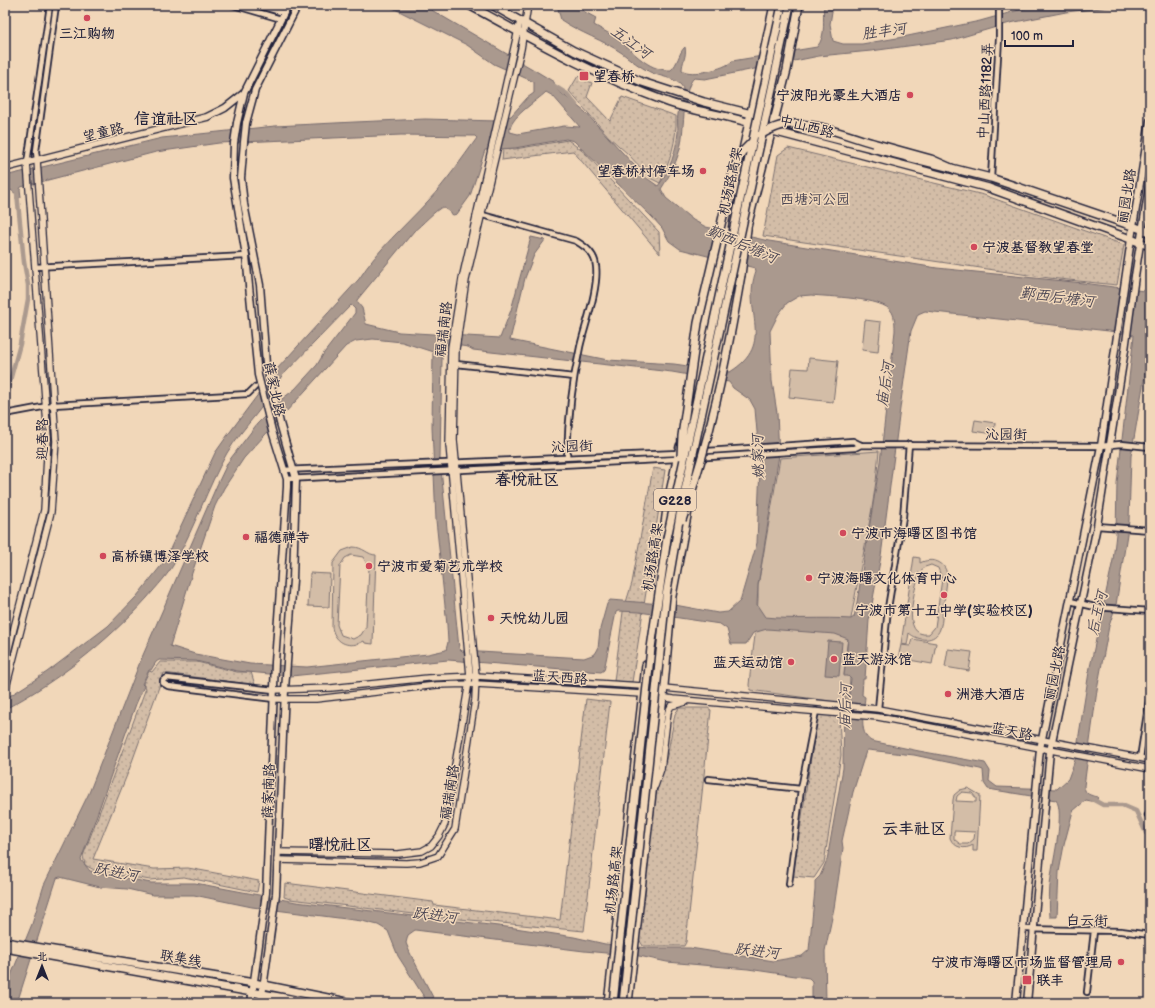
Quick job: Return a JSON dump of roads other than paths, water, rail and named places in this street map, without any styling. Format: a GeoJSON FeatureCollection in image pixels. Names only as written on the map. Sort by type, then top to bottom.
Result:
{"type":"FeatureCollection","features":[{"type":"Feature","properties":{"kind":"main road","name":"望童路"},"geometry":{"type":"LineString","coordinates":[[5,168],[207,116],[225,108],[244,93],[288,5]]}},
{"type":"Feature","properties":{"kind":"main road","name":"薛家北路"},"geometry":{"type":"LineString","coordinates":[[285,690],[293,580],[296,479],[268,374],[260,285],[241,178],[246,122],[255,90],[298,5]]}},
{"type":"Feature","properties":{"kind":"main road","name":"中山西路"},"geometry":{"type":"LineString","coordinates":[[469,5],[569,60],[640,92],[667,102],[749,122],[772,131],[989,188],[1150,246]]}},
{"type":"Feature","properties":{"kind":"main road","name":"中山西路"},"geometry":{"type":"LineString","coordinates":[[492,5],[574,52],[642,82],[704,102],[775,120],[808,132],[958,171],[991,178],[1150,232]]}},
{"type":"Feature","properties":{"kind":"main road"},"geometry":{"type":"LineString","coordinates":[[608,1003],[642,694],[668,501],[677,456],[701,361],[735,186],[774,5]]}},
{"type":"Feature","properties":{"kind":"main road","name":"机场路高架"},"geometry":{"type":"LineString","coordinates":[[613,1003],[651,648],[667,538],[782,5]]}},
{"type":"Feature","properties":{"kind":"main road","name":"机场路高架"},"geometry":{"type":"LineString","coordinates":[[623,1003],[666,596],[675,541],[790,5]]}},
{"type":"Feature","properties":{"kind":"main road"},"geometry":{"type":"LineString","coordinates":[[628,1003],[664,688],[672,598],[699,455],[736,276],[787,70],[799,5]]}},
{"type":"Feature","properties":{"kind":"main road","name":"薛家北路"},"geometry":{"type":"LineString","coordinates":[[244,93],[234,143],[234,191],[246,256],[258,385],[287,479],[274,690]]}},
{"type":"Feature","properties":{"kind":"main road","name":"丽园北路"},"geometry":{"type":"LineString","coordinates":[[1016,1003],[1040,749],[1101,446],[1130,239],[1150,121]]}},
{"type":"Feature","properties":{"kind":"main road"},"geometry":{"type":"LineString","coordinates":[[680,478],[682,436],[698,323],[731,182],[742,152],[757,137],[771,129],[791,124],[813,126],[931,159],[958,171]]}},
{"type":"Feature","properties":{"kind":"main road","name":"丽园北路"},"geometry":{"type":"LineString","coordinates":[[1027,1003],[1050,751],[1096,526],[1110,446],[1125,350],[1139,242],[1150,181]]}},
{"type":"Feature","properties":{"kind":"main road"},"geometry":{"type":"LineString","coordinates":[[692,370],[700,348],[728,206],[735,186]]}},
{"type":"Feature","properties":{"kind":"main road"},"geometry":{"type":"LineString","coordinates":[[675,541],[695,486],[727,356],[742,275],[747,228]]}},
{"type":"Feature","properties":{"kind":"main road","name":"薛家南路"},"geometry":{"type":"LineString","coordinates":[[254,983],[266,893],[274,690]]}},
{"type":"Feature","properties":{"kind":"main road","name":"薛家南路"},"geometry":{"type":"LineString","coordinates":[[264,985],[276,894],[285,690]]}},
{"type":"Feature","properties":{"kind":"main road","name":"联集线"},"geometry":{"type":"LineString","coordinates":[[5,942],[20,947],[38,950],[254,983],[352,1003]]}},
{"type":"Feature","properties":{"kind":"main road","name":"联集线"},"geometry":{"type":"LineString","coordinates":[[5,948],[20,947]]}},
{"type":"Feature","properties":{"kind":"main road","name":"联集线"},"geometry":{"type":"LineString","coordinates":[[38,950],[314,1003]]}},
{"type":"Feature","properties":{"kind":"main road"},"geometry":{"type":"LineString","coordinates":[[251,1003],[254,983]]}},
{"type":"Feature","properties":{"kind":"main road"},"geometry":{"type":"LineString","coordinates":[[261,1003],[264,985]]}},
{"type":"Feature","properties":{"kind":"street"},"geometry":{"type":"LineString","coordinates":[[27,163],[50,5]]}},
{"type":"Feature","properties":{"kind":"street"},"geometry":{"type":"LineString","coordinates":[[37,160],[38,136],[56,5]]}},
{"type":"Feature","properties":{"kind":"street"},"geometry":{"type":"LineString","coordinates":[[233,5],[281,19]]}},
{"type":"Feature","properties":{"kind":"street"},"geometry":{"type":"LineString","coordinates":[[257,5],[284,13]]}},
{"type":"Feature","properties":{"kind":"street","name":"福瑞南路"},"geometry":{"type":"LineString","coordinates":[[277,860],[406,864],[420,862],[438,856],[455,829],[476,676],[472,664],[450,462],[449,414],[454,348],[456,330],[479,215],[528,5]]}},
{"type":"Feature","properties":{"kind":"street","name":"中山西路1182弄"},"geometry":{"type":"LineString","coordinates":[[991,178],[999,38],[999,5]]}},
{"type":"Feature","properties":{"kind":"street","name":"迎春路"},"geometry":{"type":"LineString","coordinates":[[5,692],[51,512],[56,441],[37,160]]}},
{"type":"Feature","properties":{"kind":"street","name":"迎春路"},"geometry":{"type":"LineString","coordinates":[[5,663],[44,510],[48,438],[27,163]]}},
{"type":"Feature","properties":{"kind":"street"},"geometry":{"type":"LineString","coordinates":[[479,215],[576,241],[583,245],[593,256],[596,264],[597,277],[574,377],[567,457]]}},
{"type":"Feature","properties":{"kind":"street"},"geometry":{"type":"LineString","coordinates":[[35,267],[246,256]]}},
{"type":"Feature","properties":{"kind":"street","name":"福瑞南路"},"geometry":{"type":"LineString","coordinates":[[450,462],[454,440],[456,364],[454,348]]}},
{"type":"Feature","properties":{"kind":"street"},"geometry":{"type":"LineString","coordinates":[[456,364],[574,377]]}},
{"type":"Feature","properties":{"kind":"street"},"geometry":{"type":"LineString","coordinates":[[5,414],[53,405],[248,394],[258,385]]}},
{"type":"Feature","properties":{"kind":"street","name":"沁园街"},"geometry":{"type":"LineString","coordinates":[[699,455],[758,447],[853,441],[861,444],[1110,446],[1121,444],[1147,447]]}},
{"type":"Feature","properties":{"kind":"street","name":"沁园街"},"geometry":{"type":"LineString","coordinates":[[287,479],[677,456],[758,454],[855,448],[861,444]]}},
{"type":"Feature","properties":{"kind":"street"},"geometry":{"type":"LineString","coordinates":[[878,710],[886,630],[904,510],[909,444]]}},
{"type":"Feature","properties":{"kind":"street","name":"沁园街"},"geometry":{"type":"LineString","coordinates":[[284,470],[567,457],[677,456]]}},
{"type":"Feature","properties":{"kind":"street"},"geometry":{"type":"LineString","coordinates":[[1096,526],[1130,530],[1150,530]]}},
{"type":"Feature","properties":{"kind":"street"},"geometry":{"type":"LineString","coordinates":[[1070,601],[1095,607],[1150,611]]}},
{"type":"Feature","properties":{"kind":"street","name":"福瑞南路"},"geometry":{"type":"LineString","coordinates":[[278,852],[398,854],[422,851],[431,846],[439,836],[445,824],[472,664]]}},
{"type":"Feature","properties":{"kind":"street","name":"蓝天西路"},"geometry":{"type":"LineString","coordinates":[[274,690],[476,676],[643,686],[868,709]]}},
{"type":"Feature","properties":{"kind":"street"},"geometry":{"type":"LineString","coordinates":[[274,690],[167,678],[163,680],[163,683],[168,686],[274,699]]}},
{"type":"Feature","properties":{"kind":"street","name":"蓝天西路"},"geometry":{"type":"LineString","coordinates":[[274,699],[316,699],[437,685],[476,684],[642,694],[845,714]]}},
{"type":"Feature","properties":{"kind":"street"},"geometry":{"type":"LineString","coordinates":[[1140,758],[1150,694]]}},
{"type":"Feature","properties":{"kind":"street"},"geometry":{"type":"LineString","coordinates":[[651,798],[661,769],[668,712],[671,706],[694,700]]}},
{"type":"Feature","properties":{"kind":"street","name":"蓝天路"},"geometry":{"type":"LineString","coordinates":[[868,709],[1042,739],[1150,760]]}},
{"type":"Feature","properties":{"kind":"street"},"geometry":{"type":"LineString","coordinates":[[789,884],[800,789],[816,711]]}},
{"type":"Feature","properties":{"kind":"street","name":"蓝天路"},"geometry":{"type":"LineString","coordinates":[[845,714],[869,716],[920,725],[1150,769]]}},
{"type":"Feature","properties":{"kind":"street"},"geometry":{"type":"LineString","coordinates":[[708,779],[800,789]]}},
{"type":"Feature","properties":{"kind":"street","name":"白云街"},"geometry":{"type":"LineString","coordinates":[[1023,929],[1121,931],[1150,935]]}},
{"type":"Feature","properties":{"kind":"street"},"geometry":{"type":"LineString","coordinates":[[1087,992],[1094,931]]}},
{"type":"Feature","properties":{"kind":"water","name":"庙后河"},"geometry":{"type":"Polygon","coordinates":[[[387,5],[423,5],[554,82],[556,89],[585,112],[645,177],[658,186],[666,174],[676,146],[678,114],[683,95],[683,88],[678,82],[646,70],[615,48],[561,20],[557,5],[578,5],[583,11],[596,18],[594,25],[624,42],[623,44],[645,62],[657,68],[671,70],[685,47],[682,70],[692,73],[723,67],[732,61],[817,47],[823,32],[824,5],[833,5],[830,24],[833,41],[843,44],[862,44],[980,21],[1037,5],[1127,5],[1066,12],[1010,23],[952,40],[871,51],[819,56],[705,79],[694,78],[690,83],[684,109],[680,150],[668,178],[661,189],[666,198],[693,220],[706,227],[769,241],[937,268],[1083,283],[1144,291],[1150,281],[1150,345],[1131,456],[1129,521],[1116,605],[1109,626],[1097,690],[1084,786],[1087,793],[1098,797],[1096,802],[1086,800],[1073,811],[1059,872],[1057,917],[1050,917],[1049,902],[1050,882],[1059,825],[1058,806],[1056,800],[988,789],[984,783],[983,770],[980,769],[914,755],[868,750],[866,751],[853,792],[842,841],[843,848],[834,908],[825,951],[826,1003],[812,1003],[812,981],[809,978],[748,969],[667,962],[639,956],[584,951],[415,930],[408,935],[406,943],[436,1003],[428,1003],[398,956],[388,931],[378,925],[362,921],[252,907],[194,895],[153,895],[127,889],[100,887],[60,877],[57,878],[17,1003],[5,1003],[5,990],[32,924],[44,885],[89,793],[140,662],[228,462],[257,424],[282,399],[295,389],[317,365],[324,353],[355,313],[355,309],[351,305],[281,377],[270,396],[233,444],[220,466],[189,535],[175,562],[166,576],[147,598],[115,630],[81,660],[63,673],[25,698],[5,709],[5,699],[47,672],[108,626],[137,596],[164,562],[215,453],[227,436],[277,369],[359,279],[383,248],[435,194],[477,138],[475,136],[401,135],[219,143],[156,152],[21,187],[21,197],[16,199],[16,194],[11,190],[5,191],[5,176],[162,138],[275,126],[425,119],[497,121],[511,116],[527,98],[534,93],[534,82],[494,64],[467,45],[387,5]],[[546,92],[524,110],[514,121],[510,132],[518,134],[564,126],[580,127],[553,96],[546,92]],[[566,139],[515,148],[485,150],[470,196],[457,214],[453,215],[443,207],[433,214],[414,231],[357,300],[362,308],[366,324],[399,332],[500,338],[511,310],[531,237],[545,240],[534,255],[525,278],[510,340],[608,360],[674,364],[730,372],[744,361],[752,350],[755,338],[752,300],[756,271],[755,268],[680,249],[669,241],[662,228],[652,217],[574,141],[566,139]],[[811,295],[799,296],[787,303],[778,315],[770,331],[772,381],[777,413],[779,455],[758,585],[757,605],[765,617],[851,619],[854,617],[856,608],[880,462],[895,331],[894,319],[892,312],[887,307],[878,303],[854,299],[811,295]],[[925,311],[918,314],[911,331],[881,556],[869,620],[865,679],[863,679],[862,695],[865,697],[863,715],[864,733],[871,741],[985,763],[990,771],[989,781],[997,787],[1057,789],[1068,779],[1075,760],[1089,672],[1113,560],[1116,534],[1117,483],[1134,335],[925,311]],[[373,339],[356,341],[346,346],[244,458],[224,488],[215,506],[192,573],[170,646],[195,654],[250,664],[307,667],[428,654],[446,650],[448,642],[447,625],[436,520],[432,427],[433,352],[402,342],[373,339]],[[448,344],[444,347],[442,358],[440,459],[459,648],[462,651],[584,658],[595,654],[598,649],[600,629],[607,604],[610,600],[675,605],[718,613],[728,612],[740,601],[757,543],[760,466],[755,409],[750,400],[733,388],[729,382],[672,372],[473,350],[468,347],[448,344]],[[618,611],[616,612],[604,670],[601,672],[448,660],[291,676],[237,671],[196,661],[159,660],[151,670],[149,670],[142,684],[144,686],[136,704],[81,860],[90,871],[151,883],[195,883],[296,902],[515,928],[574,937],[605,944],[648,948],[690,948],[774,961],[802,956],[809,950],[815,881],[820,876],[827,860],[843,768],[844,697],[845,695],[849,695],[851,679],[848,676],[844,676],[848,639],[835,634],[767,629],[753,633],[746,644],[731,644],[727,629],[720,624],[639,612],[618,611]]]}},
{"type":"Feature","properties":{"kind":"water","name":"蓝天游泳馆"},"geometry":{"type":"Polygon","coordinates":[[[828,641],[842,642],[839,676],[825,675],[828,641]]]}},
{"type":"Feature","properties":{"kind":"waterway","name":"鄞西后塘河"},"geometry":{"type":"LineString","coordinates":[[551,84],[567,94],[576,105]]}},
{"type":"Feature","properties":{"kind":"waterway"},"geometry":{"type":"LineString","coordinates":[[5,399],[20,344],[28,299],[28,285],[24,262],[17,193]]}},
{"type":"Feature","properties":{"kind":"waterway"},"geometry":{"type":"LineString","coordinates":[[1092,799],[1103,805],[1122,805],[1136,811],[1146,833],[1150,835]]}},
{"type":"Feature","properties":{"kind":"place","name":"三江购物"},"geometry":{"type":"Point","coordinates":[87,18]}},
{"type":"Feature","properties":{"kind":"place","name":"望春桥"},"geometry":{"type":"Point","coordinates":[584,76]}},
{"type":"Feature","properties":{"kind":"place","name":"宁波阳光豪生大酒店"},"geometry":{"type":"Point","coordinates":[910,95]}},
{"type":"Feature","properties":{"kind":"place","name":"望春桥村停车场"},"geometry":{"type":"Point","coordinates":[703,171]}},
{"type":"Feature","properties":{"kind":"place","name":"宁波基督教望春堂"},"geometry":{"type":"Point","coordinates":[974,247]}},
{"type":"Feature","properties":{"kind":"place","name":"宁波市海曙区图书馆"},"geometry":{"type":"Point","coordinates":[843,533]}},
{"type":"Feature","properties":{"kind":"place","name":"福德禅寺"},"geometry":{"type":"Point","coordinates":[246,537]}},
{"type":"Feature","properties":{"kind":"place","name":"高桥镇博泽学校"},"geometry":{"type":"Point","coordinates":[103,556]}},
{"type":"Feature","properties":{"kind":"place","name":"宁波市爱菊艺术学校"},"geometry":{"type":"Point","coordinates":[369,566]}},
{"type":"Feature","properties":{"kind":"place","name":"宁波海曙文化体育中心"},"geometry":{"type":"Point","coordinates":[809,578]}},
{"type":"Feature","properties":{"kind":"place","name":"宁波市第十五中学(实验校区)"},"geometry":{"type":"Point","coordinates":[944,595]}},
{"type":"Feature","properties":{"kind":"place","name":"天悦幼儿园"},"geometry":{"type":"Point","coordinates":[491,618]}},
{"type":"Feature","properties":{"kind":"place","name":"蓝天游泳馆"},"geometry":{"type":"Point","coordinates":[834,659]}},
{"type":"Feature","properties":{"kind":"place","name":"蓝天运动馆"},"geometry":{"type":"Point","coordinates":[791,662]}},
{"type":"Feature","properties":{"kind":"place","name":"洲港大酒店"},"geometry":{"type":"Point","coordinates":[948,694]}},
{"type":"Feature","properties":{"kind":"place","name":"宁波市海曙区市场监督管理局"},"geometry":{"type":"Point","coordinates":[1121,962]}},
{"type":"Feature","properties":{"kind":"place","name":"联丰"},"geometry":{"type":"Point","coordinates":[1027,980]}},
{"type":"Feature","properties":{"kind":"district","name":"信谊社区"},"geometry":{"type":"Point","coordinates":[166,118]}},
{"type":"Feature","properties":{"kind":"district","name":"春悦社区"},"geometry":{"type":"Point","coordinates":[527,479]}},
{"type":"Feature","properties":{"kind":"district","name":"云丰社区"},"geometry":{"type":"Point","coordinates":[914,828]}},
{"type":"Feature","properties":{"kind":"district","name":"曙悦社区"},"geometry":{"type":"Point","coordinates":[340,844]}},
{"type":"Feature","properties":{"kind":"water label","name":"胜丰河"},"geometry":{"type":"Point","coordinates":[884,31]}},
{"type":"Feature","properties":{"kind":"water label","name":"五江河"},"geometry":{"type":"Point","coordinates":[631,42]}},
{"type":"Feature","properties":{"kind":"water label","name":"姚家河"},"geometry":{"type":"Point","coordinates":[758,457]}},
{"type":"Feature","properties":{"kind":"water label","name":"后王河"},"geometry":{"type":"Point","coordinates":[1097,613]}},
{"type":"Feature","properties":{"kind":"water label","name":"跃进河"},"geometry":{"type":"Point","coordinates":[116,872]}},
{"type":"Feature","properties":{"kind":"water label","name":"跃进河"},"geometry":{"type":"Point","coordinates":[435,915]}},
{"type":"Feature","properties":{"kind":"water label","name":"跃进河"},"geometry":{"type":"Point","coordinates":[757,951]}},
{"type":"Feature","properties":{"kind":"park label","name":"西塘河公园"},"geometry":{"type":"Point","coordinates":[815,199]}}]}
